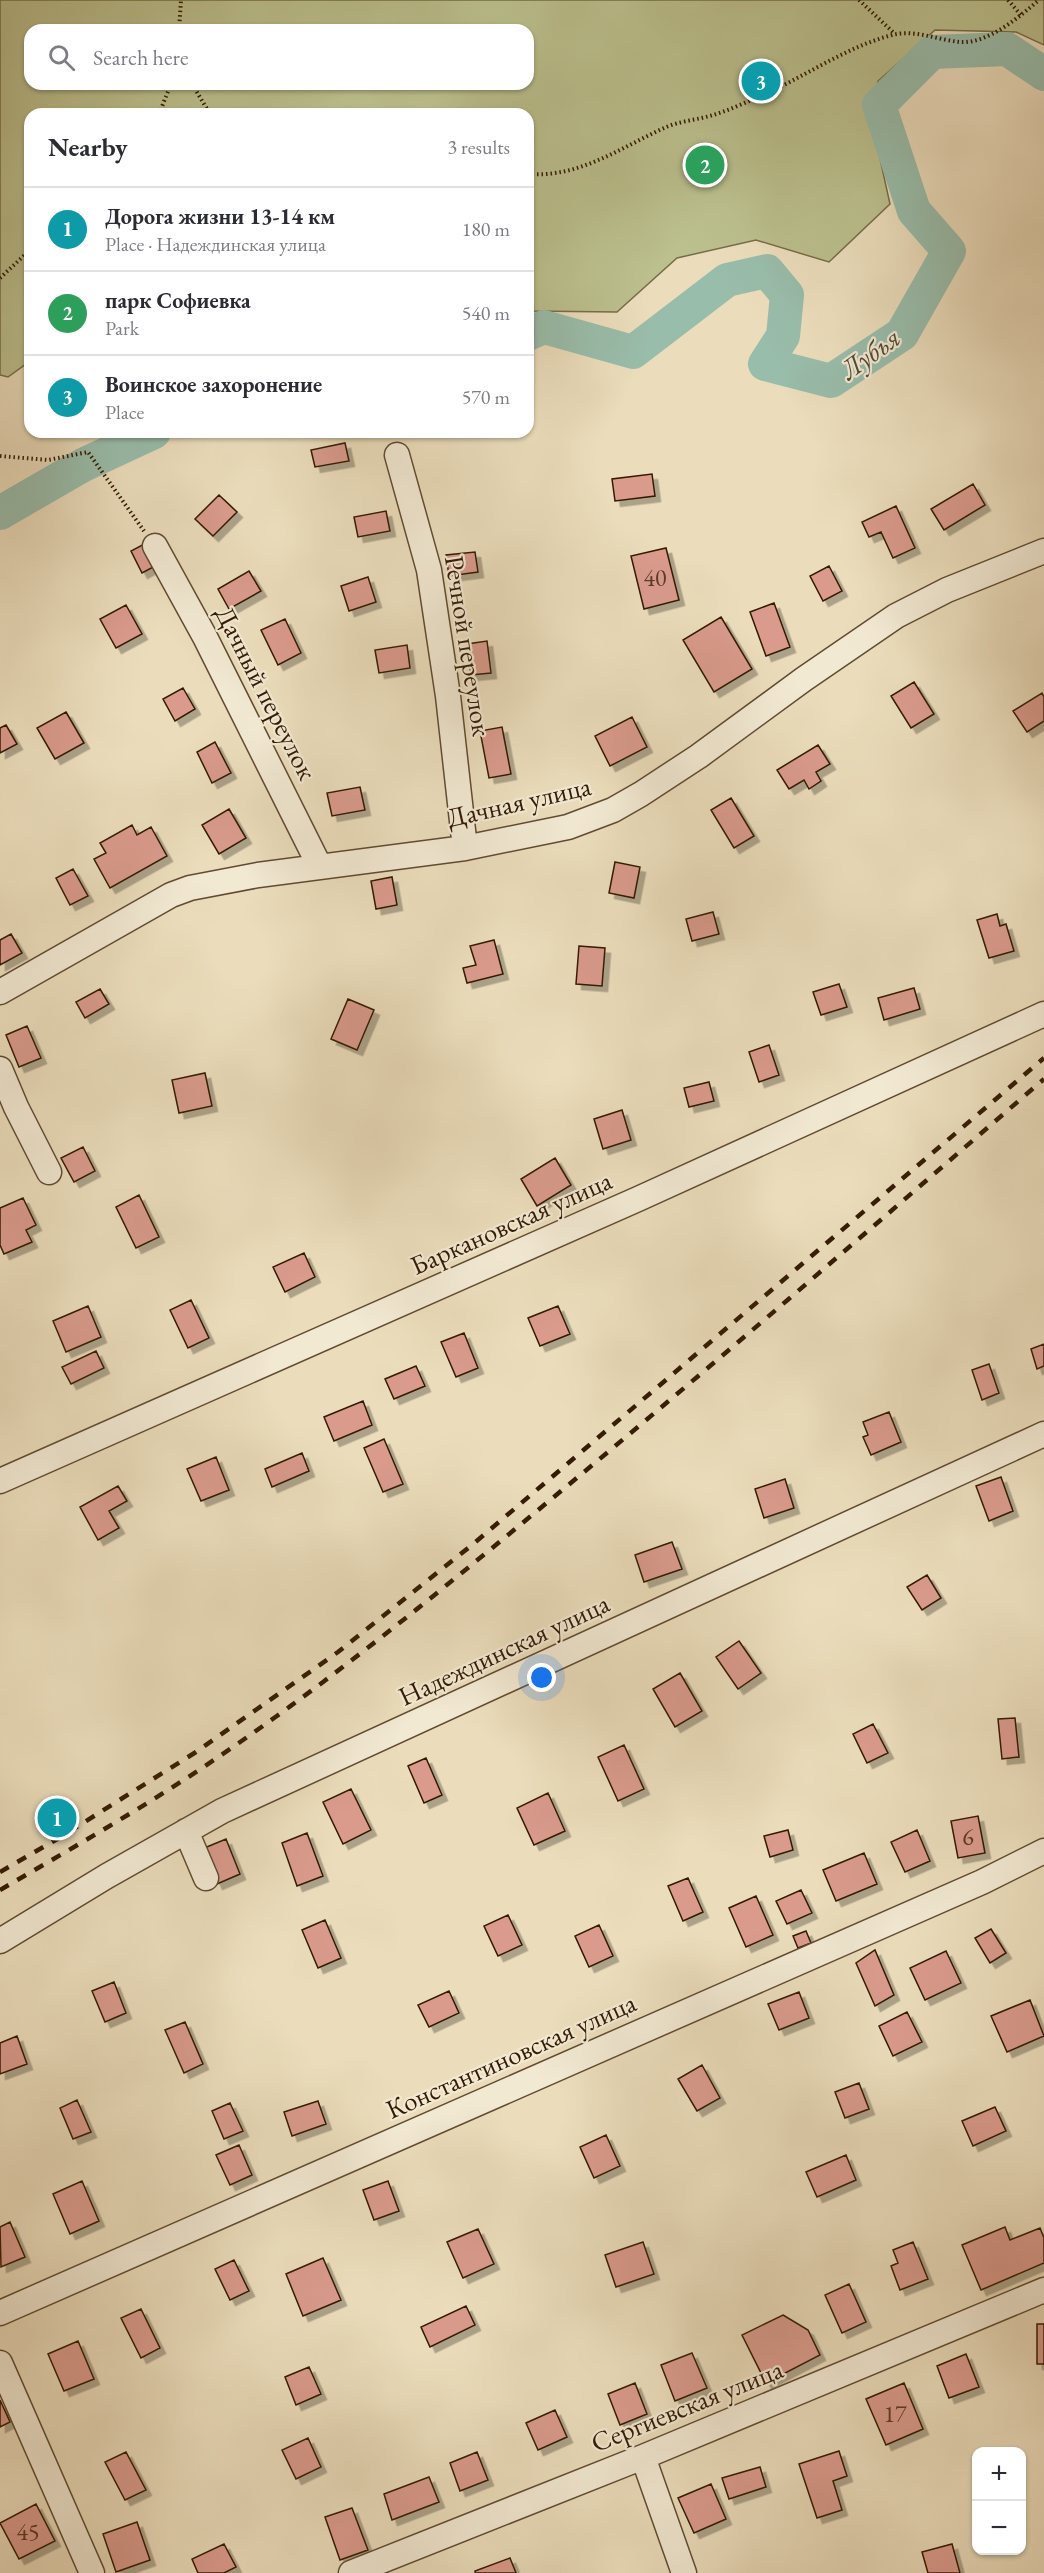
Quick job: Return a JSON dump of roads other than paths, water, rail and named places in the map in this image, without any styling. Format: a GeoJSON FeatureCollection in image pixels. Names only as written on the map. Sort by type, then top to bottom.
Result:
{"type":"FeatureCollection","features":[{"type":"Feature","properties":{"kind":"street","name":"Речной переулок"},"geometry":{"type":"LineString","coordinates":[[397,455],[429,570],[448,696],[465,848]]}},
{"type":"Feature","properties":{"kind":"street","name":"Дачный переулок"},"geometry":{"type":"LineString","coordinates":[[155,546],[200,626],[320,867]]}},
{"type":"Feature","properties":{"kind":"street","name":"Дачная улица"},"geometry":{"type":"LineString","coordinates":[[0,992],[181,891],[220,881],[465,848],[568,827],[614,810],[699,756],[804,679],[896,616],[947,590],[1044,551]]}},
{"type":"Feature","properties":{"kind":"street","name":"Баркановская улица"},"geometry":{"type":"LineString","coordinates":[[0,1481],[638,1199],[1044,1014]]}},
{"type":"Feature","properties":{"kind":"street"},"geometry":{"type":"LineString","coordinates":[[0,1069],[16,1107],[50,1172]]}},
{"type":"Feature","properties":{"kind":"street","name":"Надеждинская улица"},"geometry":{"type":"LineString","coordinates":[[0,1941],[107,1876],[222,1811],[1044,1434]]}},
{"type":"Feature","properties":{"kind":"street"},"geometry":{"type":"LineString","coordinates":[[186,1831],[206,1878]]}},
{"type":"Feature","properties":{"kind":"street","name":"Константиновская улица"},"geometry":{"type":"LineString","coordinates":[[0,2313],[982,1882],[1044,1851]]}},
{"type":"Feature","properties":{"kind":"street","name":"Сергиевская улица"},"geometry":{"type":"LineString","coordinates":[[351,2573],[643,2457],[1044,2290]]}},
{"type":"Feature","properties":{"kind":"street"},"geometry":{"type":"LineString","coordinates":[[0,2363],[92,2573]]}},
{"type":"Feature","properties":{"kind":"street"},"geometry":{"type":"LineString","coordinates":[[643,2457],[684,2573]]}},
{"type":"Feature","properties":{"kind":"waterway","name":"Лубья"},"geometry":{"type":"LineString","coordinates":[[534,331],[544,327],[633,352],[727,280],[767,271],[787,295],[783,336],[765,364],[831,381],[902,334],[949,251],[914,211],[879,105],[932,52],[1007,49],[1044,74]]}},
{"type":"Feature","properties":{"kind":"waterway","name":"Лубья"},"geometry":{"type":"LineString","coordinates":[[0,513],[83,465],[141,438]]}},
{"type":"Feature","properties":{"kind":"railway"},"geometry":{"type":"LineString","coordinates":[[0,1872],[59,1838],[196,1752],[338,1652],[472,1545],[1044,1058]]}},
{"type":"Feature","properties":{"kind":"railway"},"geometry":{"type":"LineString","coordinates":[[0,1890],[104,1830],[205,1766],[351,1661],[642,1423],[1044,1079]]}},
{"type":"Feature","properties":{"kind":"place","name":"Воинское захоронение"},"geometry":{"type":"Point","coordinates":[761,81]}},
{"type":"Feature","properties":{"kind":"place","name":"парк Софиевка"},"geometry":{"type":"Point","coordinates":[705,165]}},
{"type":"Feature","properties":{"kind":"place","name":"Дорога жизни 13-14 км"},"geometry":{"type":"Point","coordinates":[57,1818]}}]}
